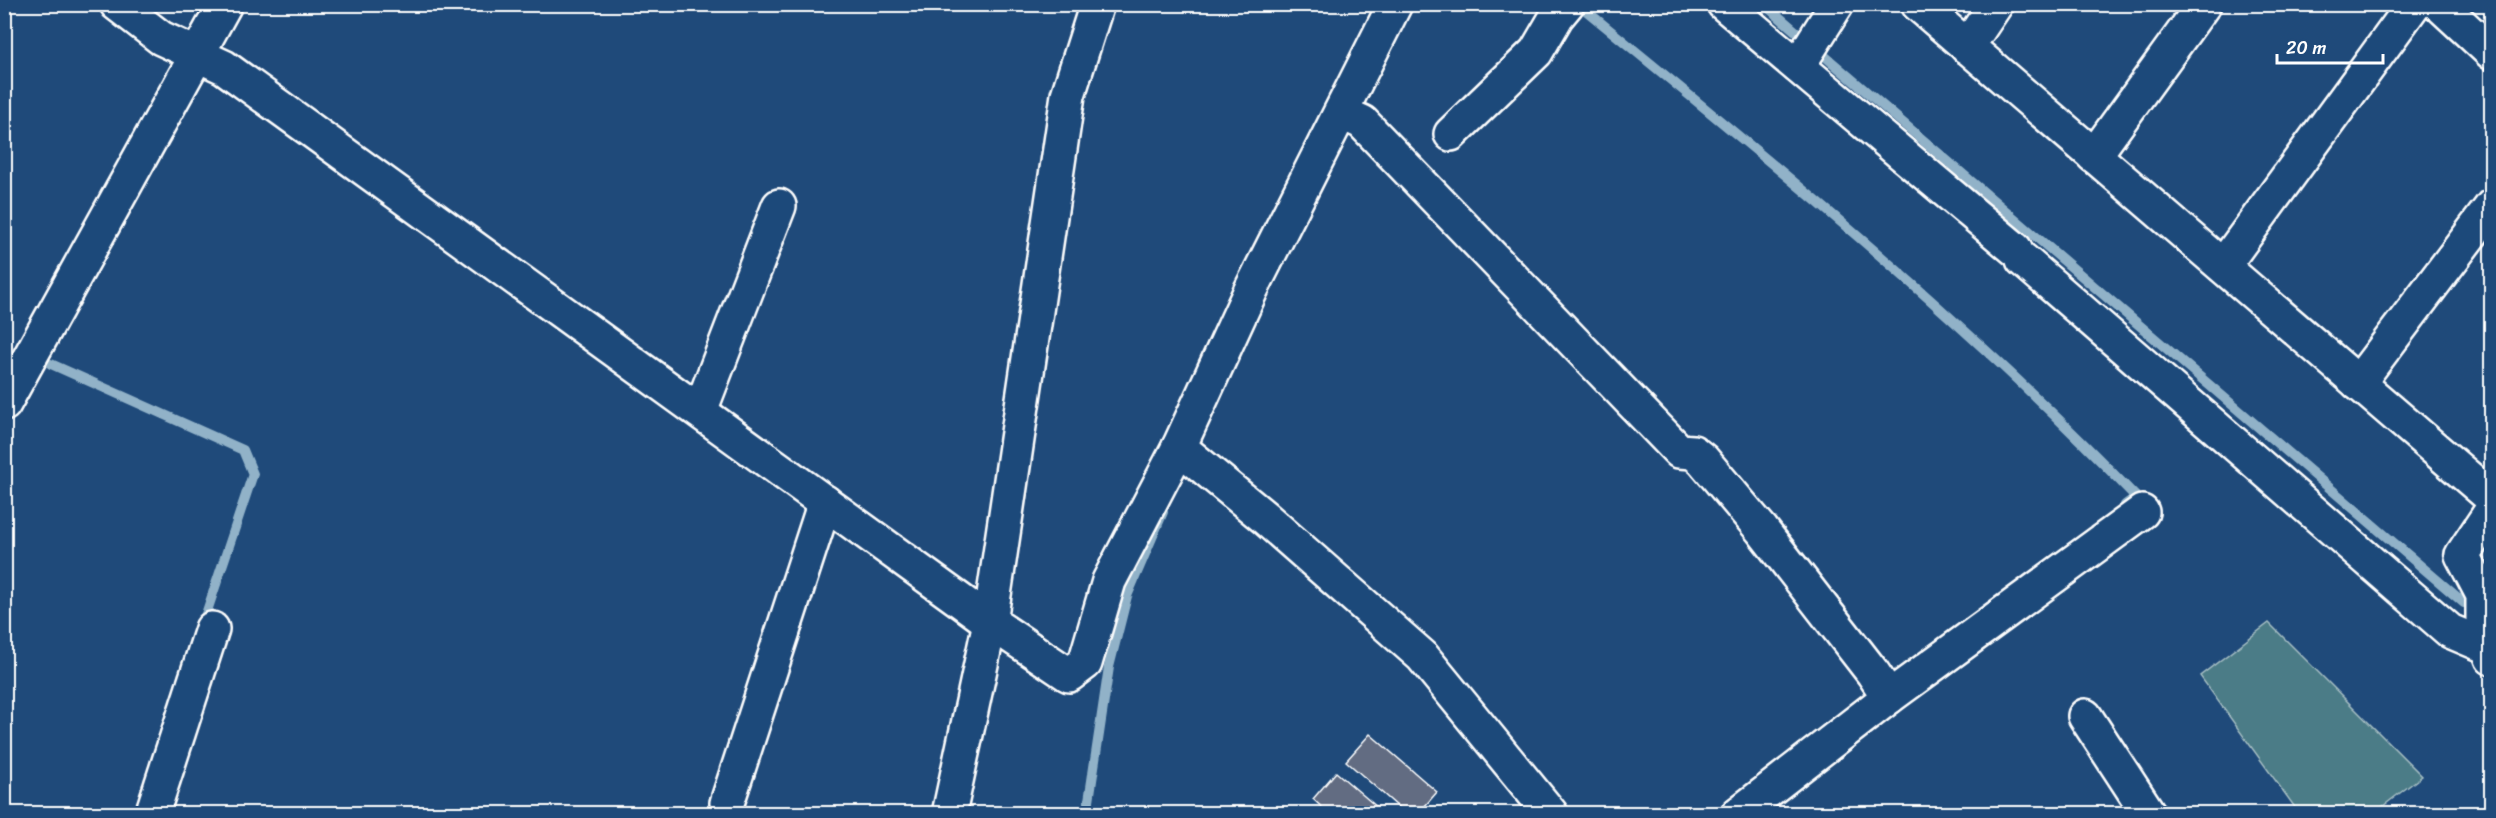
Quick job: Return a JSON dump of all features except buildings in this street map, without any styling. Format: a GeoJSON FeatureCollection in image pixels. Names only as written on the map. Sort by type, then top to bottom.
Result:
{"type":"FeatureCollection","features":[{"type":"Feature","properties":{"kind":"street"},"geometry":{"type":"LineString","coordinates":[[117,4],[161,38],[224,67],[990,622],[1069,675],[1085,663],[1109,581],[1187,453],[1251,290],[1350,116],[1395,4]]}},
{"type":"Feature","properties":{"kind":"street"},"geometry":{"type":"LineString","coordinates":[[4,404],[225,4]]}},
{"type":"Feature","properties":{"kind":"street"},"geometry":{"type":"LineString","coordinates":[[949,813],[990,622],[1068,94],[1097,4]]}},
{"type":"Feature","properties":{"kind":"street"},"geometry":{"type":"LineString","coordinates":[[1451,134],[1536,52],[1557,16],[1567,4]]}},
{"type":"Feature","properties":{"kind":"street"},"geometry":{"type":"LineString","coordinates":[[1724,4],[1807,51],[2019,255],[2450,631],[2490,653]]}},
{"type":"Feature","properties":{"kind":"street"},"geometry":{"type":"LineString","coordinates":[[1807,51],[1837,4]]}},
{"type":"Feature","properties":{"kind":"street"},"geometry":{"type":"LineString","coordinates":[[1918,4],[2492,498]]}},
{"type":"Feature","properties":{"kind":"street"},"geometry":{"type":"LineString","coordinates":[[1967,47],[1996,4]]}},
{"type":"Feature","properties":{"kind":"street"},"geometry":{"type":"LineString","coordinates":[[2094,156],[2204,4]]}},
{"type":"Feature","properties":{"kind":"street"},"geometry":{"type":"LineString","coordinates":[[2223,266],[2414,4]]}},
{"type":"Feature","properties":{"kind":"street"},"geometry":{"type":"LineString","coordinates":[[2439,4],[2492,54]]}},
{"type":"Feature","properties":{"kind":"street"},"geometry":{"type":"LineString","coordinates":[[1350,116],[1362,122],[1679,451],[1693,452],[1703,460],[1762,530],[1883,689]]}},
{"type":"Feature","properties":{"kind":"street"},"geometry":{"type":"LineString","coordinates":[[700,411],[779,206]]}},
{"type":"Feature","properties":{"kind":"street"},"geometry":{"type":"LineString","coordinates":[[2358,383],[2492,206]]}},
{"type":"Feature","properties":{"kind":"street"},"geometry":{"type":"LineString","coordinates":[[1187,453],[1422,656],[1551,813]]}},
{"type":"Feature","properties":{"kind":"street"},"geometry":{"type":"LineString","coordinates":[[727,803],[825,502]]}},
{"type":"Feature","properties":{"kind":"street"},"geometry":{"type":"LineString","coordinates":[[2490,653],[2483,632],[2483,595],[2462,555],[2492,510]]}},
{"type":"Feature","properties":{"kind":"street"},"geometry":{"type":"LineString","coordinates":[[1738,813],[1883,689],[2142,512]]}},
{"type":"Feature","properties":{"kind":"street"},"geometry":{"type":"LineString","coordinates":[[152,813],[212,629]]}},
{"type":"Feature","properties":{"kind":"street"},"geometry":{"type":"LineString","coordinates":[[2085,716],[2150,813]]}},
{"type":"Feature","properties":{"kind":"green space"},"geometry":{"type":"Polygon","coordinates":[[[2269,623],[2422,776],[2374,813],[2299,813],[2200,676],[2269,623]]]}},
{"type":"Feature","properties":{"kind":"waterway"},"geometry":{"type":"LineString","coordinates":[[1578,4],[1794,182],[2003,367],[2136,497],[2125,505]]}},
{"type":"Feature","properties":{"kind":"waterway"},"geometry":{"type":"LineString","coordinates":[[1764,4],[2464,603]]}},
{"type":"Feature","properties":{"kind":"waterway"},"geometry":{"type":"LineString","coordinates":[[51,364],[243,450],[253,474],[202,626]]}},
{"type":"Feature","properties":{"kind":"waterway"},"geometry":{"type":"LineString","coordinates":[[1087,814],[1109,667],[1127,596],[1163,512]]}},
{"type":"Feature","properties":{"kind":"waterway"},"geometry":{"type":"LineString","coordinates":[[1717,814],[1733,802]]}}]}
